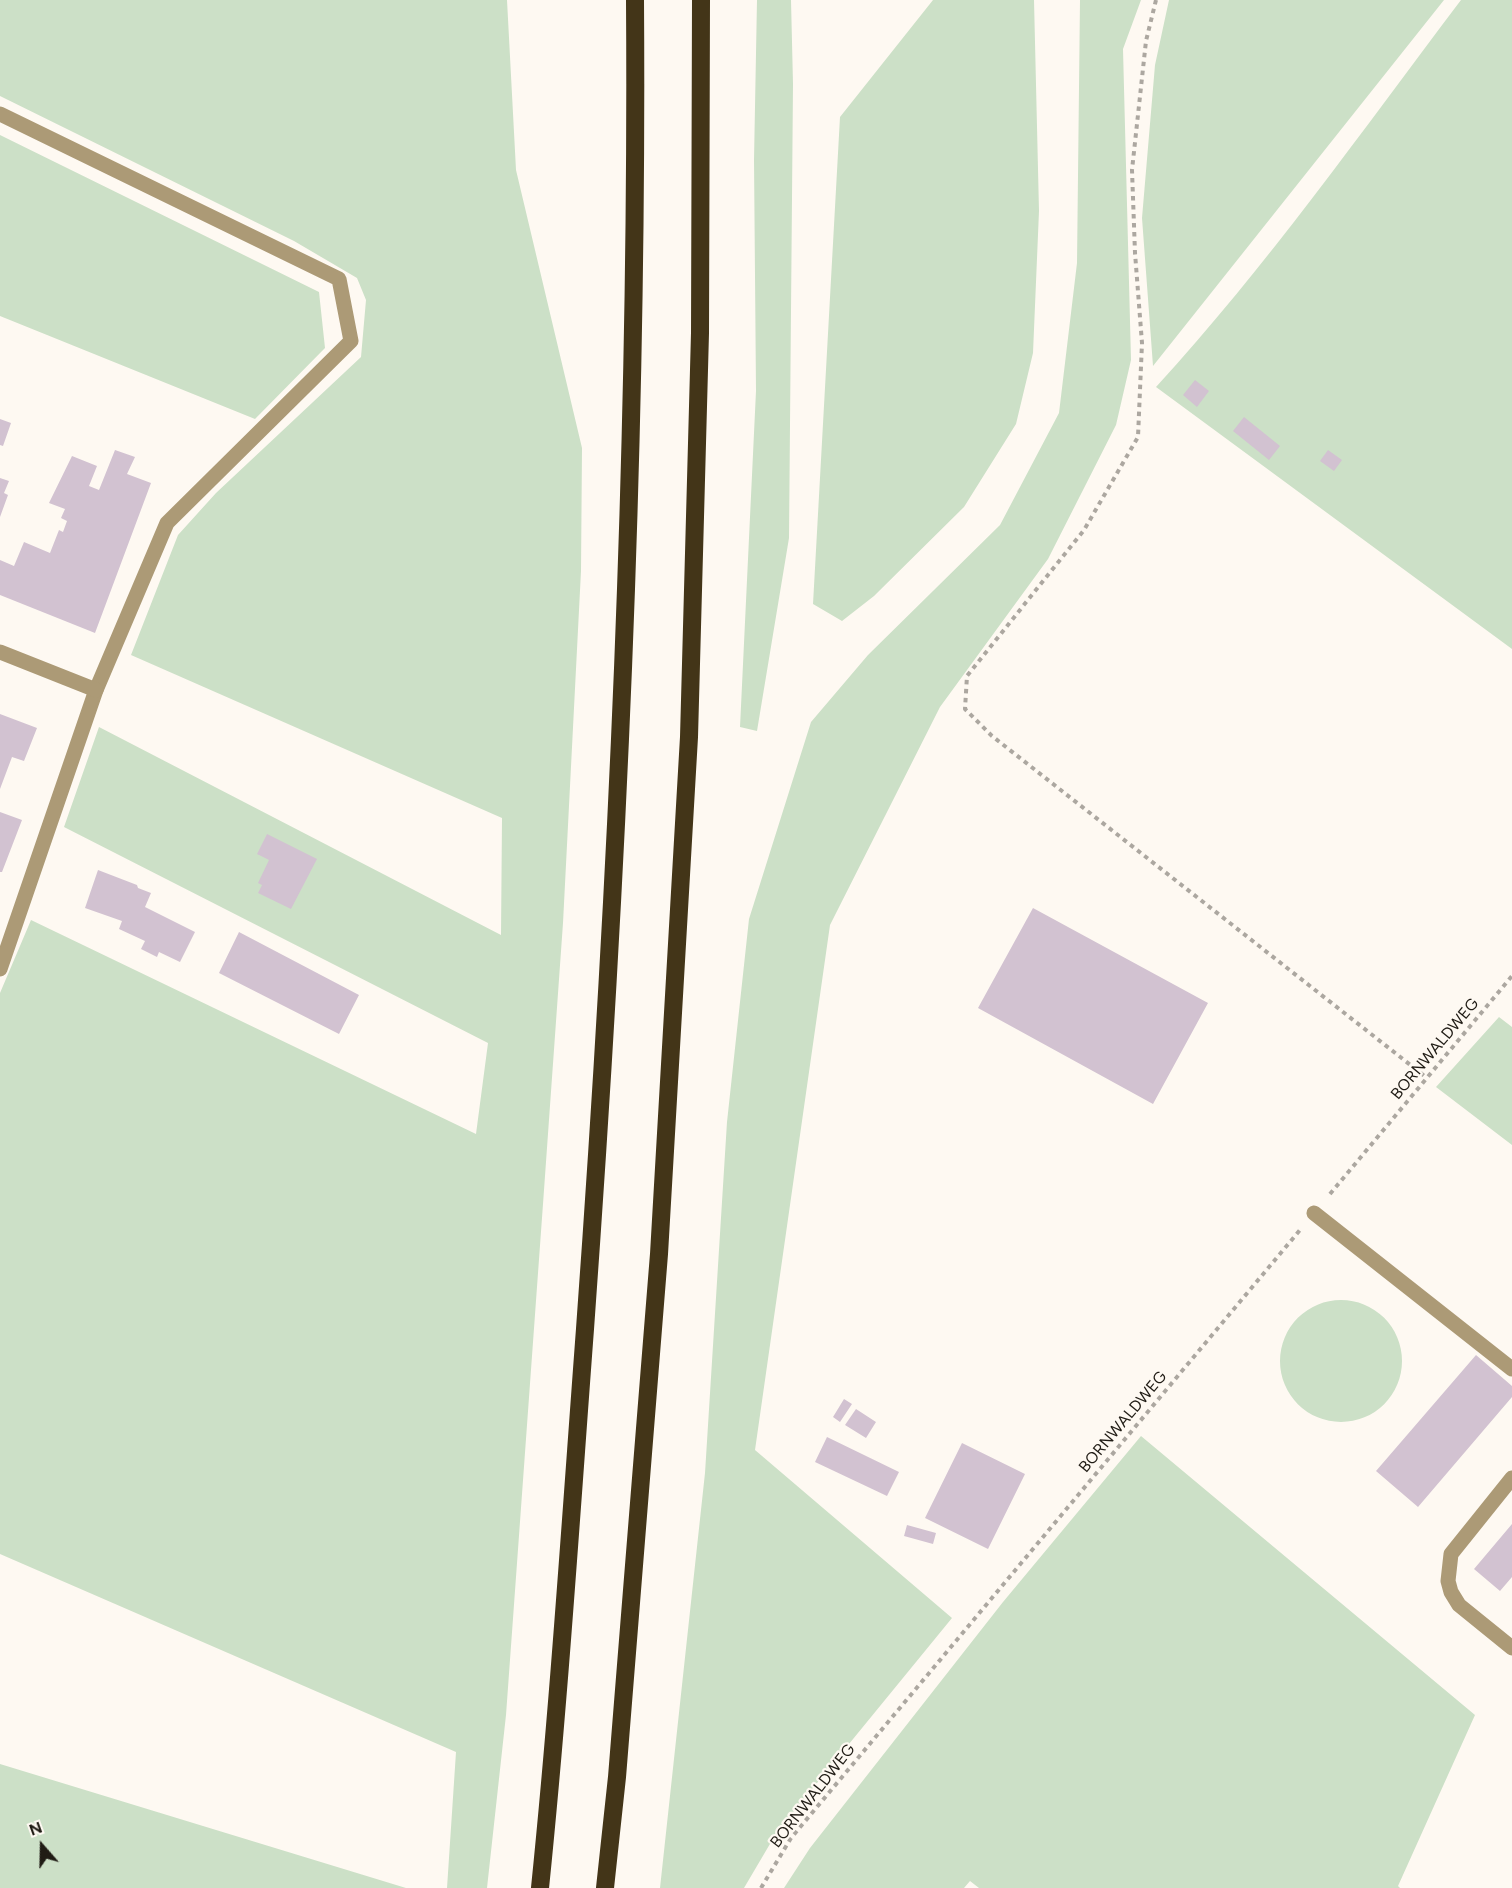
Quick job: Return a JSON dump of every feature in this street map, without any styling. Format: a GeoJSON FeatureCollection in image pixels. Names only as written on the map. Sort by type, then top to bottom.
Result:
{"type":"FeatureCollection","features":[{"type":"Feature","properties":{"kind":"highway"},"geometry":{"type":"LineString","coordinates":[[540,1888],[555,1739],[601,1105],[622,709],[636,189],[635,0]]}},
{"type":"Feature","properties":{"kind":"highway"},"geometry":{"type":"LineString","coordinates":[[605,1888],[618,1765],[659,1254],[689,737],[700,333],[701,0]]}},
{"type":"Feature","properties":{"kind":"street"},"geometry":{"type":"LineString","coordinates":[[0,114],[339,279],[351,342],[167,523],[96,690],[0,969]]}},
{"type":"Feature","properties":{"kind":"street"},"geometry":{"type":"LineString","coordinates":[[0,652],[96,690]]}},
{"type":"Feature","properties":{"kind":"street"},"geometry":{"type":"LineString","coordinates":[[1314,1213],[1512,1369]]}},
{"type":"Feature","properties":{"kind":"street"},"geometry":{"type":"LineString","coordinates":[[1512,1478],[1451,1554],[1448,1581],[1450,1592],[1459,1605],[1512,1648]]}},
{"type":"Feature","properties":{"kind":"path"},"geometry":{"type":"LineString","coordinates":[[1156,0],[1146,41],[1132,170],[1135,253],[1143,343],[1138,437],[1084,530],[967,676],[965,709],[992,736],[1427,1078]]}},
{"type":"Feature","properties":{"kind":"path","name":"BORNWALDWEG"},"geometry":{"type":"LineString","coordinates":[[761,1888],[791,1838],[1512,976]]}},
{"type":"Feature","properties":{"kind":"green space"},"geometry":{"type":"Polygon","coordinates":[[[0,0],[507,0],[516,170],[582,448],[581,571],[563,923],[543,1204],[506,1715],[487,1888],[447,1888],[456,1752],[0,1554],[0,993],[31,920],[476,1134],[488,1043],[64,827],[99,727],[501,935],[502,818],[131,655],[178,535],[216,493],[361,357],[366,300],[357,278],[294,241],[0,96],[0,0]]]}},
{"type":"Feature","properties":{"kind":"green space"},"geometry":{"type":"Polygon","coordinates":[[[757,0],[791,0],[793,84],[789,538],[757,731],[740,727],[756,391],[754,160],[757,0]]]}},
{"type":"Feature","properties":{"kind":"green space"},"geometry":{"type":"Polygon","coordinates":[[[933,0],[1034,0],[1039,211],[1033,353],[1016,424],[964,507],[874,596],[842,621],[813,604],[840,117],[933,0]]]}},
{"type":"Feature","properties":{"kind":"green space"},"geometry":{"type":"Polygon","coordinates":[[[1080,0],[1141,0],[1123,49],[1131,360],[1116,425],[1048,559],[940,707],[830,925],[755,1450],[952,1618],[777,1832],[744,1888],[660,1888],[705,1473],[727,1122],[749,919],[811,722],[868,655],[1000,525],[1059,413],[1077,263],[1080,0]]]}},
{"type":"Feature","properties":{"kind":"green space"},"geometry":{"type":"Polygon","coordinates":[[[1169,0],[1444,0],[1153,366],[1142,218],[1155,65],[1169,0]]]}},
{"type":"Feature","properties":{"kind":"green space"},"geometry":{"type":"Polygon","coordinates":[[[1461,0],[1512,0],[1512,649],[1156,387],[1237,294],[1275,246],[1461,0]]]}},
{"type":"Feature","properties":{"kind":"green space"},"geometry":{"type":"Polygon","coordinates":[[[0,135],[319,292],[325,348],[255,419],[0,316],[0,135]]]}},
{"type":"Feature","properties":{"kind":"green space"},"geometry":{"type":"Polygon","coordinates":[[[1499,1017],[1512,1027],[1512,1145],[1436,1087],[1499,1017]]]}},
{"type":"Feature","properties":{"kind":"green space"},"geometry":{"type":"Polygon","coordinates":[[[1341,1300],[1364,1305],[1375,1310],[1384,1318],[1392,1327],[1397,1338],[1402,1361],[1397,1384],[1392,1395],[1384,1404],[1375,1412],[1364,1417],[1341,1422],[1318,1417],[1307,1412],[1298,1404],[1290,1395],[1285,1384],[1280,1361],[1285,1338],[1290,1327],[1298,1318],[1307,1310],[1318,1305],[1341,1300]]]}},
{"type":"Feature","properties":{"kind":"green space"},"geometry":{"type":"Polygon","coordinates":[[[1141,1436],[1475,1715],[1398,1886],[1400,1888],[979,1888],[970,1881],[964,1888],[784,1888],[810,1848],[1003,1602],[1141,1436]]]}},
{"type":"Feature","properties":{"kind":"green space"},"geometry":{"type":"Polygon","coordinates":[[[0,1764],[406,1888],[0,1888],[0,1764]]]}},
{"type":"Feature","properties":{"kind":"building"},"geometry":{"type":"Polygon","coordinates":[[[1195,380],[1209,391],[1197,407],[1183,395],[1195,380]]]}},
{"type":"Feature","properties":{"kind":"building"},"geometry":{"type":"Polygon","coordinates":[[[1244,417],[1280,446],[1269,460],[1233,431],[1244,417]]]}},
{"type":"Feature","properties":{"kind":"building"},"geometry":{"type":"Polygon","coordinates":[[[0,419],[11,423],[3,446],[0,445],[0,419]]]}},
{"type":"Feature","properties":{"kind":"building"},"geometry":{"type":"Polygon","coordinates":[[[115,450],[135,457],[127,474],[151,483],[95,633],[0,595],[0,560],[14,566],[24,542],[50,553],[59,530],[63,532],[67,521],[61,518],[65,509],[49,503],[72,456],[97,466],[89,486],[99,490],[115,450]]]}},
{"type":"Feature","properties":{"kind":"building"},"geometry":{"type":"Polygon","coordinates":[[[1328,450],[1342,460],[1334,471],[1320,461],[1328,450]]]}},
{"type":"Feature","properties":{"kind":"building"},"geometry":{"type":"Polygon","coordinates":[[[0,478],[9,481],[4,493],[8,495],[0,517],[0,478]]]}},
{"type":"Feature","properties":{"kind":"building"},"geometry":{"type":"Polygon","coordinates":[[[0,714],[37,728],[24,761],[12,757],[0,789],[0,714]]]}},
{"type":"Feature","properties":{"kind":"building"},"geometry":{"type":"Polygon","coordinates":[[[0,812],[22,820],[2,872],[0,872],[0,812]]]}},
{"type":"Feature","properties":{"kind":"building"},"geometry":{"type":"Polygon","coordinates":[[[267,834],[317,859],[291,909],[258,893],[262,885],[258,883],[269,860],[257,854],[267,834]]]}},
{"type":"Feature","properties":{"kind":"building"},"geometry":{"type":"Polygon","coordinates":[[[98,870],[151,893],[145,907],[195,932],[180,962],[159,952],[157,957],[141,949],[145,941],[119,929],[122,921],[85,908],[98,870]]]}},
{"type":"Feature","properties":{"kind":"building"},"geometry":{"type":"Polygon","coordinates":[[[1033,908],[1208,1003],[1153,1104],[978,1008],[1033,908]]]}},
{"type":"Feature","properties":{"kind":"building"},"geometry":{"type":"Polygon","coordinates":[[[239,932],[359,995],[339,1034],[219,973],[239,932]]]}},
{"type":"Feature","properties":{"kind":"building"},"geometry":{"type":"Polygon","coordinates":[[[1476,1355],[1512,1386],[1512,1397],[1418,1507],[1376,1471],[1476,1355]]]}},
{"type":"Feature","properties":{"kind":"building"},"geometry":{"type":"Polygon","coordinates":[[[844,1399],[852,1404],[840,1422],[833,1417],[844,1399]]]}},
{"type":"Feature","properties":{"kind":"building"},"geometry":{"type":"Polygon","coordinates":[[[856,1409],[876,1422],[866,1438],[845,1425],[856,1409]]]}},
{"type":"Feature","properties":{"kind":"building"},"geometry":{"type":"Polygon","coordinates":[[[827,1437],[899,1472],[887,1496],[815,1462],[827,1437]]]}},
{"type":"Feature","properties":{"kind":"building"},"geometry":{"type":"Polygon","coordinates":[[[962,1443],[1025,1474],[988,1549],[925,1518],[962,1443]]]}},
{"type":"Feature","properties":{"kind":"building"},"geometry":{"type":"Polygon","coordinates":[[[1512,1524],[1512,1577],[1500,1591],[1474,1569],[1512,1524]]]}},
{"type":"Feature","properties":{"kind":"building"},"geometry":{"type":"Polygon","coordinates":[[[907,1525],[936,1533],[933,1544],[904,1536],[907,1525]]]}}]}
